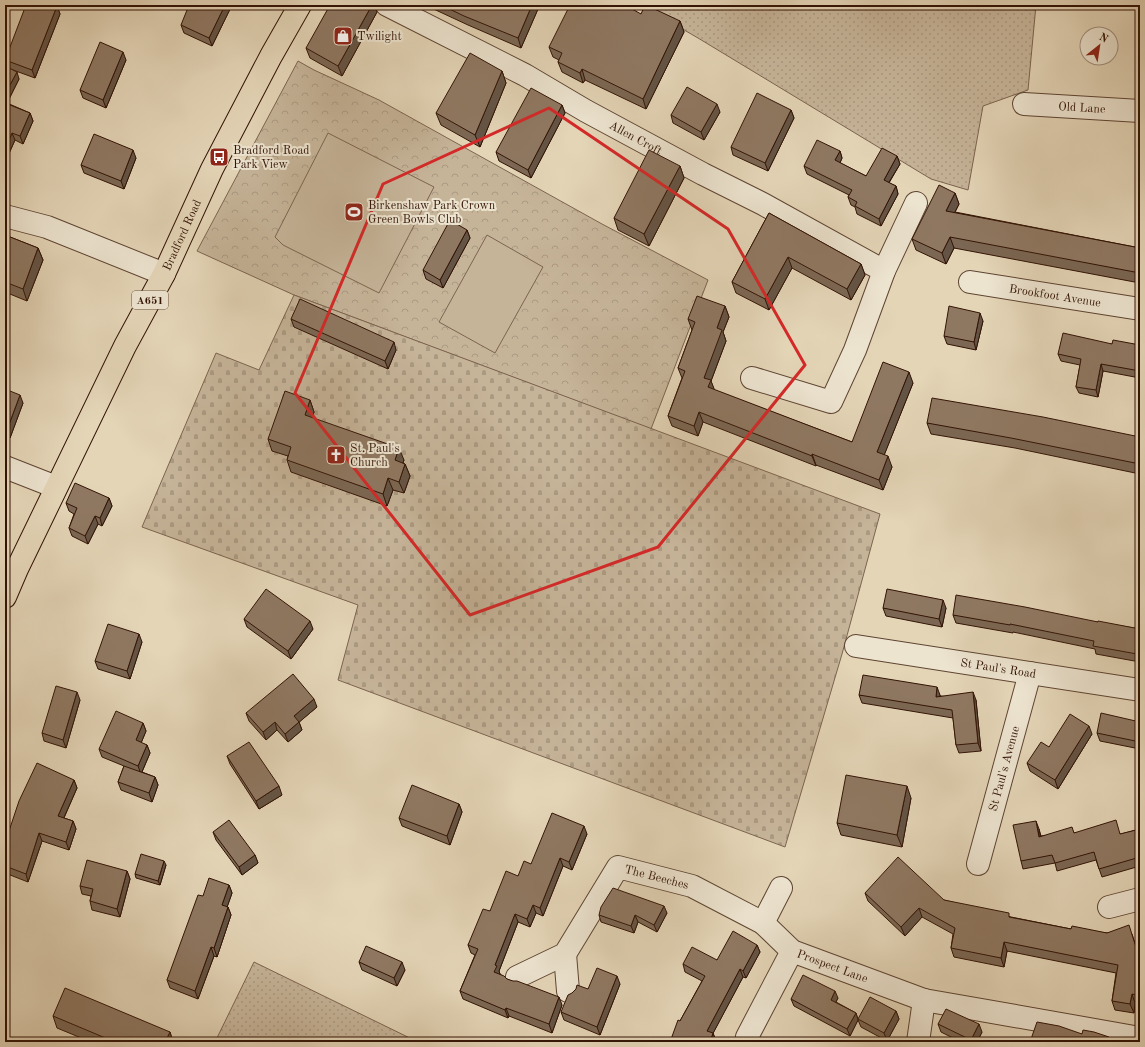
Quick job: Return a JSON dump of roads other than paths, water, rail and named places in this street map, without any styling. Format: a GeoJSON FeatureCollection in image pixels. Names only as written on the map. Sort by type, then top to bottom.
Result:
{"type":"FeatureCollection","features":[{"type":"Feature","properties":{"kind":"main road","name":"Bradford Road"},"geometry":{"type":"LineString","coordinates":[[5,597],[56,487],[125,346],[164,274],[212,169],[271,56],[300,5]]}},
{"type":"Feature","properties":{"kind":"street","name":"Allen Croft"},"geometry":{"type":"LineString","coordinates":[[387,5],[525,75],[586,111],[770,208],[884,271]]}},
{"type":"Feature","properties":{"kind":"street","name":"Old Lane"},"geometry":{"type":"LineString","coordinates":[[1024,104],[1140,111]]}},
{"type":"Feature","properties":{"kind":"street"},"geometry":{"type":"LineString","coordinates":[[752,378],[831,402],[855,350],[884,271],[916,203]]}},
{"type":"Feature","properties":{"kind":"street"},"geometry":{"type":"LineString","coordinates":[[5,216],[47,227],[164,274]]}},
{"type":"Feature","properties":{"kind":"street","name":"Brookfoot Avenue"},"geometry":{"type":"LineString","coordinates":[[970,282],[1140,309]]}},
{"type":"Feature","properties":{"kind":"street"},"geometry":{"type":"LineString","coordinates":[[5,467],[56,487]]}},
{"type":"Feature","properties":{"kind":"street","name":"St Paul's Road"},"geometry":{"type":"LineString","coordinates":[[856,646],[1140,690]]}},
{"type":"Feature","properties":{"kind":"street","name":"St Paul's Avenue"},"geometry":{"type":"LineString","coordinates":[[978,864],[1030,673]]}},
{"type":"Feature","properties":{"kind":"street","name":"The Beeches"},"geometry":{"type":"LineString","coordinates":[[565,954],[618,867],[692,886],[763,923]]}},
{"type":"Feature","properties":{"kind":"street"},"geometry":{"type":"LineString","coordinates":[[763,923],[781,888]]}},
{"type":"Feature","properties":{"kind":"street"},"geometry":{"type":"LineString","coordinates":[[1109,907],[1140,899]]}},
{"type":"Feature","properties":{"kind":"street","name":"Prospect Lane"},"geometry":{"type":"LineString","coordinates":[[763,923],[792,950],[924,1000],[1140,1038]]}},
{"type":"Feature","properties":{"kind":"street"},"geometry":{"type":"LineString","coordinates":[[746,1042],[747,1037],[792,950]]}},
{"type":"Feature","properties":{"kind":"street"},"geometry":{"type":"LineString","coordinates":[[517,977],[565,954],[568,990]]}},
{"type":"Feature","properties":{"kind":"street"},"geometry":{"type":"LineString","coordinates":[[918,1042],[924,1000]]}},
{"type":"Feature","properties":{"kind":"place","name":"Twilight"},"geometry":{"type":"Point","coordinates":[343,36]}},
{"type":"Feature","properties":{"kind":"place","name":"Bradford Road Park View"},"geometry":{"type":"Point","coordinates":[219,157]}},
{"type":"Feature","properties":{"kind":"place","name":"Birkenshaw Park Crown Green Bowls Club"},"geometry":{"type":"Point","coordinates":[354,212]}},
{"type":"Feature","properties":{"kind":"place","name":"St. Paul's Church"},"geometry":{"type":"Point","coordinates":[336,455]}}]}
